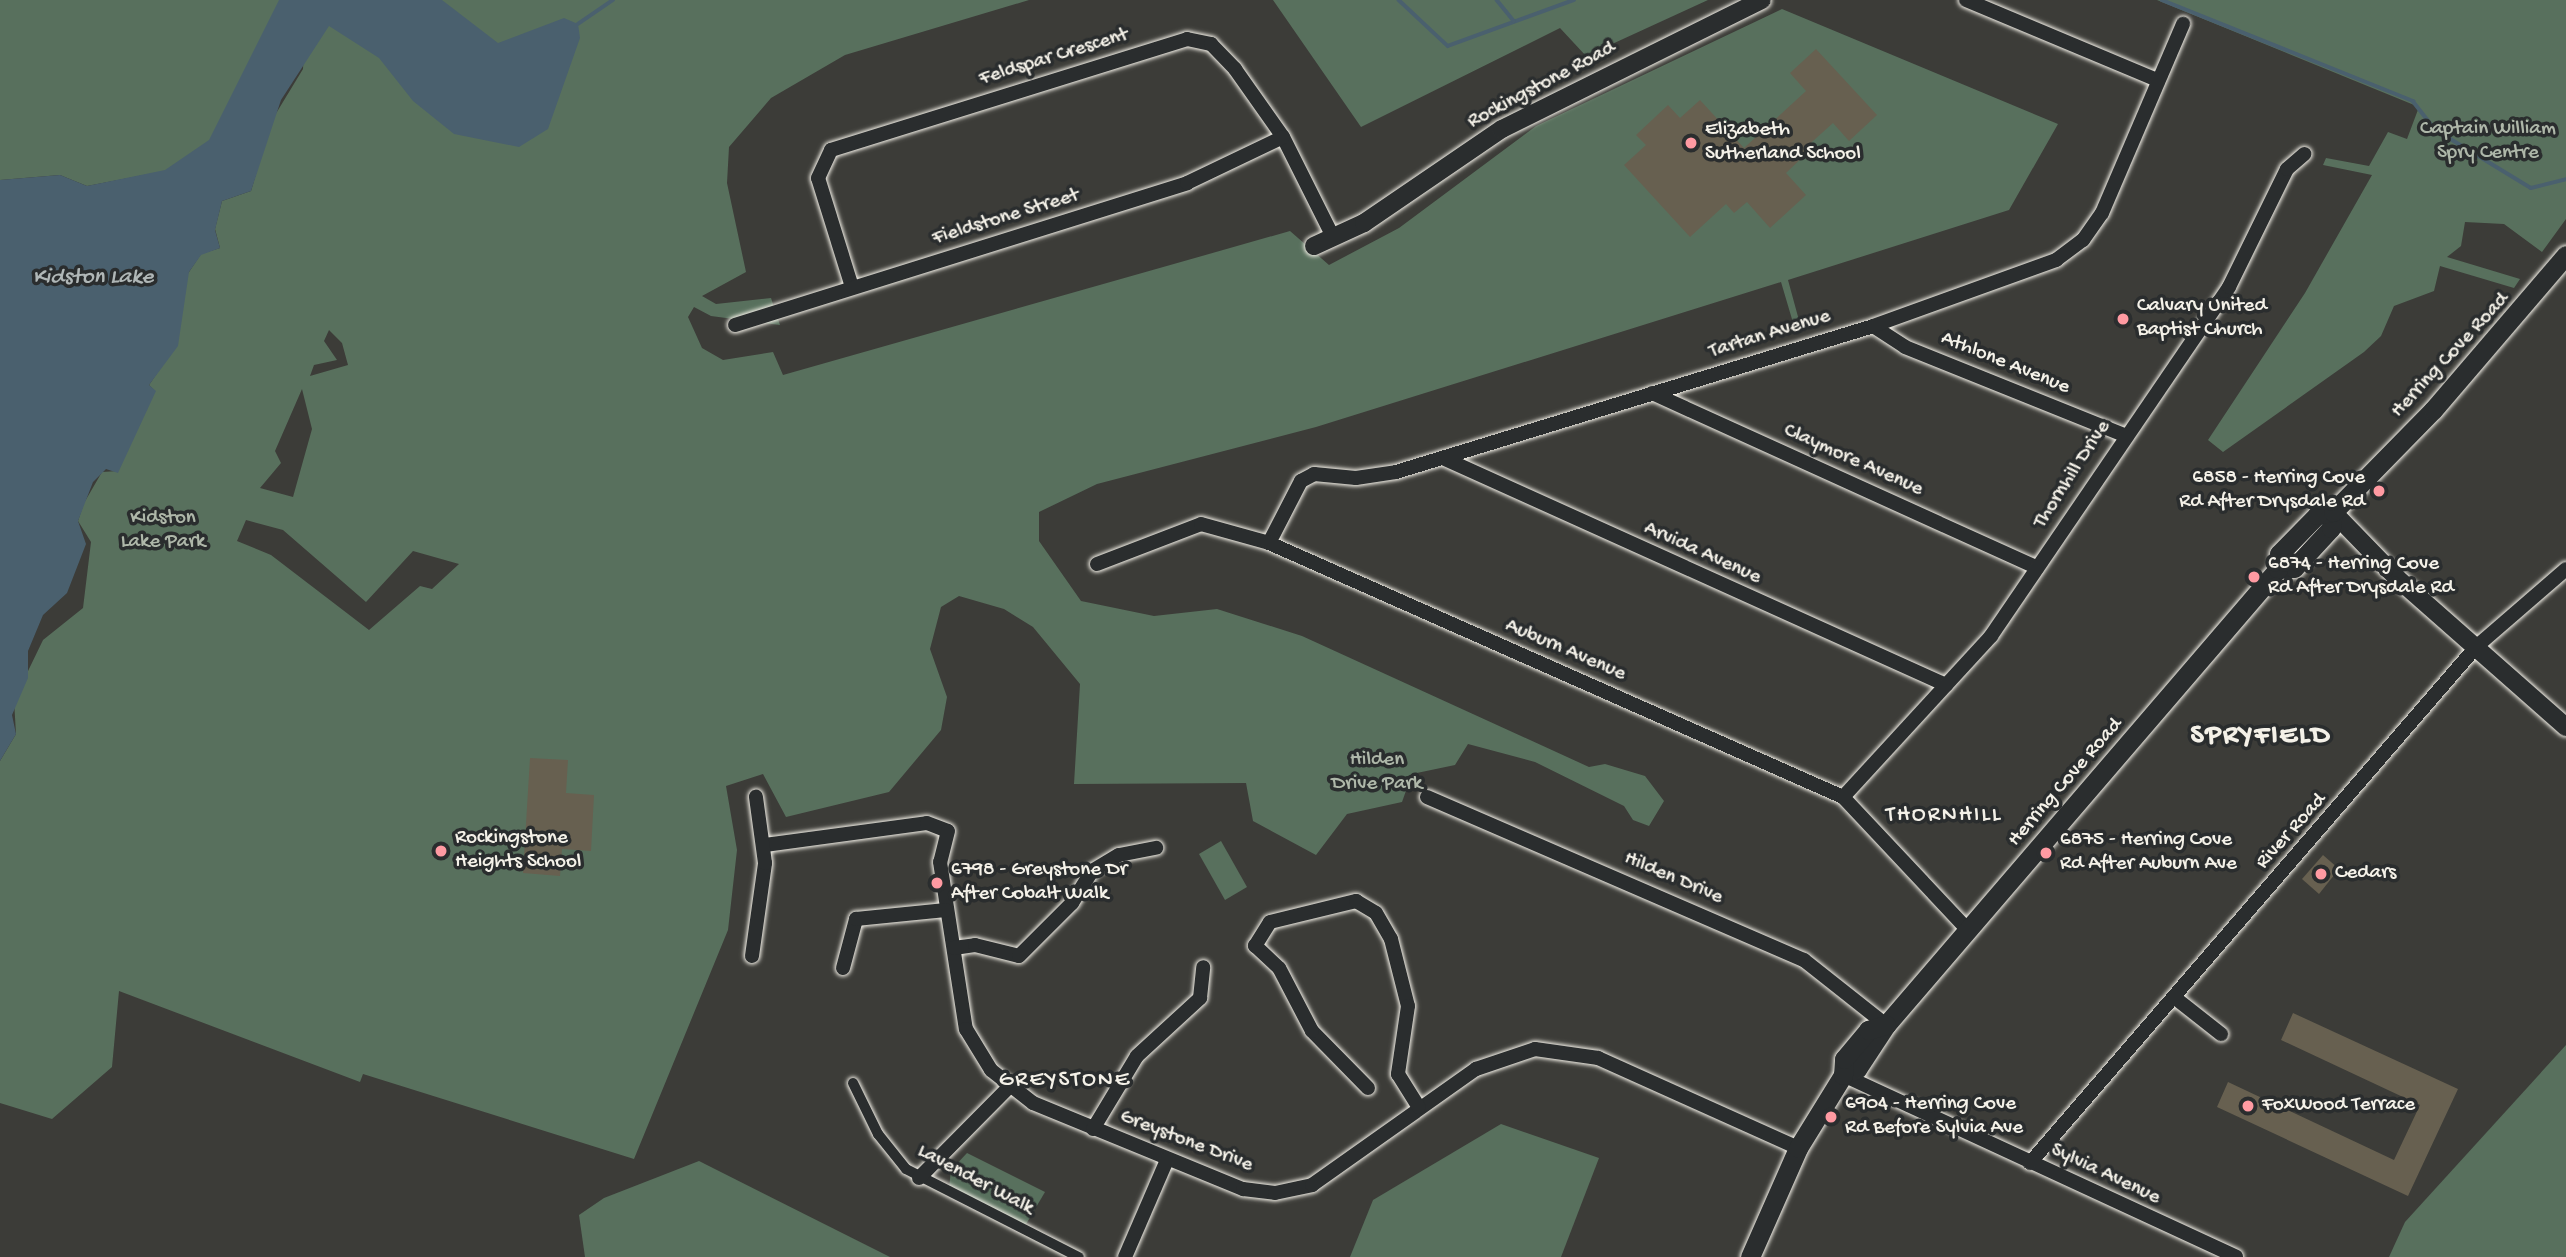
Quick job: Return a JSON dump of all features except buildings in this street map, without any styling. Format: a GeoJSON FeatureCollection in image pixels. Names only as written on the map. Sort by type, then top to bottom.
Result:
{"type":"FeatureCollection","features":[{"type":"Feature","properties":{"kind":"main road","name":"Herring Cove Road"},"geometry":{"type":"LineString","coordinates":[[1750,1257],[1798,1148],[1843,1075],[1844,1059],[1868,1030],[1886,1025],[1969,932],[2278,569],[2302,559],[2331,528],[2333,512],[2477,362],[2566,255]]}},
{"type":"Feature","properties":{"kind":"street","name":"Rockingstone Road"},"geometry":{"type":"LineString","coordinates":[[1314,246],[1333,237],[1502,129],[1762,0]]}},
{"type":"Feature","properties":{"kind":"street"},"geometry":{"type":"LineString","coordinates":[[1966,0],[2157,80]]}},
{"type":"Feature","properties":{"kind":"street","name":"Tartan Avenue"},"geometry":{"type":"LineString","coordinates":[[1269,543],[1309,475],[1370,477],[1443,458],[1874,326],[2050,263],[2075,247],[2102,213],[2183,24]]}},
{"type":"Feature","properties":{"kind":"street","name":"Feldspar Crescent"},"geometry":{"type":"LineString","coordinates":[[852,288],[818,178],[823,158],[838,147],[1193,39],[1223,55],[1283,137],[1333,237]]}},
{"type":"Feature","properties":{"kind":"street","name":"Fieldstone Street"},"geometry":{"type":"LineString","coordinates":[[735,325],[1187,183],[1283,137]]}},
{"type":"Feature","properties":{"kind":"street","name":"Thornhill Drive"},"geometry":{"type":"LineString","coordinates":[[1843,797],[1991,636],[2124,436],[2229,287],[2287,169],[2304,154]]}},
{"type":"Feature","properties":{"kind":"street","name":"Athlone Avenue"},"geometry":{"type":"LineString","coordinates":[[1874,326],[1905,347],[2124,436]]}},
{"type":"Feature","properties":{"kind":"street","name":"Claymore Avenue"},"geometry":{"type":"LineString","coordinates":[[1652,393],[2037,568]]}},
{"type":"Feature","properties":{"kind":"street","name":"Arvida Avenue"},"geometry":{"type":"LineString","coordinates":[[1443,458],[1946,685]]}},
{"type":"Feature","properties":{"kind":"street"},"geometry":{"type":"LineString","coordinates":[[2333,512],[2476,647],[2566,727]]}},
{"type":"Feature","properties":{"kind":"street","name":"Auburn Avenue"},"geometry":{"type":"LineString","coordinates":[[1097,564],[1201,524],[1269,543],[1843,797],[1969,932]]}},
{"type":"Feature","properties":{"kind":"street","name":"River Road"},"geometry":{"type":"LineString","coordinates":[[2030,1163],[2476,647],[2566,569]]}},
{"type":"Feature","properties":{"kind":"street"},"geometry":{"type":"LineString","coordinates":[[752,956],[765,845],[756,797]]}},
{"type":"Feature","properties":{"kind":"street","name":"Hilden Drive"},"geometry":{"type":"LineString","coordinates":[[1427,797],[1804,960],[1886,1025]]}},
{"type":"Feature","properties":{"kind":"street","name":"Greystone Drive"},"geometry":{"type":"LineString","coordinates":[[765,845],[939,824],[948,831],[940,862],[966,1029],[991,1070],[1033,1103],[1243,1189],[1290,1191],[1329,1175],[1419,1107],[1494,1060],[1558,1049],[1598,1058],[1798,1148]]}},
{"type":"Feature","properties":{"kind":"street"},"geometry":{"type":"LineString","coordinates":[[954,948],[975,945],[1019,956],[1097,867],[1130,851],[1156,848]]}},
{"type":"Feature","properties":{"kind":"street"},"geometry":{"type":"LineString","coordinates":[[1368,1088],[1312,1031],[1279,968],[1255,946],[1270,922],[1356,901],[1376,913],[1391,939],[1408,1006],[1398,1074],[1419,1107]]}},
{"type":"Feature","properties":{"kind":"street"},"geometry":{"type":"LineString","coordinates":[[843,968],[856,919],[946,910]]}},
{"type":"Feature","properties":{"kind":"street"},"geometry":{"type":"LineString","coordinates":[[1093,1129],[1137,1056],[1200,998],[1203,967]]}},
{"type":"Feature","properties":{"kind":"street"},"geometry":{"type":"LineString","coordinates":[[2174,997],[2221,1034]]}},
{"type":"Feature","properties":{"kind":"street","name":"Sylvia Avenue"},"geometry":{"type":"LineString","coordinates":[[1843,1075],[2236,1257]]}},
{"type":"Feature","properties":{"kind":"street","name":"Lavender Walk"},"geometry":{"type":"LineString","coordinates":[[853,1083],[889,1153],[919,1178],[1079,1257]]}},
{"type":"Feature","properties":{"kind":"street"},"geometry":{"type":"LineString","coordinates":[[919,1178],[1011,1085]]}},
{"type":"Feature","properties":{"kind":"street"},"geometry":{"type":"LineString","coordinates":[[1125,1257],[1167,1160]]}},
{"type":"Feature","properties":{"kind":"green space"},"geometry":{"type":"Polygon","coordinates":[[[0,0],[283,0],[228,142],[165,171],[87,186],[60,175],[0,180],[0,0]]]}},
{"type":"Feature","properties":{"kind":"green space"},"geometry":{"type":"Polygon","coordinates":[[[426,0],[1029,0],[845,55],[771,98],[729,147],[727,183],[746,272],[702,296],[716,304],[771,298],[780,325],[711,316],[694,307],[688,317],[702,348],[723,360],[773,352],[783,375],[1290,231],[1329,265],[1399,228],[1536,126],[1782,9],[2058,124],[2009,210],[1788,280],[1800,324],[1794,326],[1781,282],[1316,427],[1097,484],[1039,512],[1039,541],[1081,601],[1154,616],[1217,609],[1302,636],[1589,767],[1605,764],[1645,776],[1664,801],[1649,826],[1633,820],[1624,806],[1535,762],[1468,744],[1455,765],[1412,774],[1402,802],[1347,814],[1316,855],[1253,821],[1246,783],[1074,784],[1080,684],[1033,627],[1004,609],[959,596],[941,607],[930,649],[947,697],[941,730],[889,792],[786,817],[763,774],[726,786],[737,850],[728,930],[634,1159],[363,1074],[360,1082],[119,991],[112,1067],[52,1119],[0,1103],[0,761],[16,734],[14,700],[43,640],[83,608],[91,542],[78,521],[84,503],[102,472],[118,471],[155,391],[149,385],[177,344],[187,275],[201,254],[220,248],[215,229],[222,201],[251,191],[272,120],[303,69],[305,20],[426,0]],[[329,330],[324,341],[337,360],[314,365],[310,376],[348,365],[342,343],[329,330]],[[302,389],[275,451],[281,463],[260,488],[293,497],[312,429],[302,389]],[[246,520],[237,541],[271,555],[369,630],[420,586],[432,589],[459,564],[413,551],[366,602],[283,530],[246,520]]]}},
{"type":"Feature","properties":{"kind":"green space"},"geometry":{"type":"Polygon","coordinates":[[[1273,0],[1708,0],[1586,56],[1560,28],[1361,127],[1273,0]]]}},
{"type":"Feature","properties":{"kind":"green space","name":"Captain William Spry Centre"},"geometry":{"type":"Polygon","coordinates":[[[2157,0],[2566,0],[2566,219],[2542,252],[2504,224],[2465,222],[2461,246],[2447,257],[2520,279],[2514,288],[2440,266],[2434,291],[2394,306],[2381,336],[2364,352],[2223,452],[2208,440],[2305,293],[2372,175],[2323,165],[2326,158],[2369,166],[2388,132],[2407,139],[2419,107],[2157,0]]]}},
{"type":"Feature","properties":{"kind":"green space"},"geometry":{"type":"Polygon","coordinates":[[[1221,841],[1247,887],[1225,900],[1199,854],[1221,841]]]}},
{"type":"Feature","properties":{"kind":"green space"},"geometry":{"type":"Polygon","coordinates":[[[2566,1045],[2566,1257],[2389,1257],[2405,1222],[2566,1045]]]}},
{"type":"Feature","properties":{"kind":"green space"},"geometry":{"type":"Polygon","coordinates":[[[1501,1124],[1599,1158],[1561,1257],[1350,1257],[1373,1200],[1501,1124]]]}},
{"type":"Feature","properties":{"kind":"green space"},"geometry":{"type":"Polygon","coordinates":[[[967,1153],[1045,1192],[1025,1226],[949,1188],[951,1170],[967,1153]]]}},
{"type":"Feature","properties":{"kind":"green space"},"geometry":{"type":"Polygon","coordinates":[[[699,1161],[890,1257],[585,1257],[579,1215],[604,1198],[699,1161]]]}},
{"type":"Feature","properties":{"kind":"water","name":"Kidston Lake"},"geometry":{"type":"Polygon","coordinates":[[[279,0],[442,0],[498,43],[564,18],[578,24],[580,38],[548,129],[519,147],[454,134],[413,101],[379,58],[329,26],[281,100],[251,191],[222,201],[215,230],[220,248],[201,255],[189,272],[178,346],[149,385],[156,391],[118,473],[106,469],[93,482],[78,521],[86,544],[67,593],[43,615],[28,651],[28,678],[12,715],[16,734],[0,761],[0,180],[60,175],[87,186],[165,170],[209,140],[279,0]]]}},
{"type":"Feature","properties":{"kind":"waterway"},"geometry":{"type":"LineString","coordinates":[[578,24],[613,0]]}},
{"type":"Feature","properties":{"kind":"waterway"},"geometry":{"type":"LineString","coordinates":[[1399,0],[1448,46],[1574,0]]}},
{"type":"Feature","properties":{"kind":"waterway"},"geometry":{"type":"LineString","coordinates":[[1497,0],[1514,21]]}},
{"type":"Feature","properties":{"kind":"waterway"},"geometry":{"type":"LineString","coordinates":[[2162,0],[2413,101],[2436,130],[2531,188],[2566,179]]}},
{"type":"Feature","properties":{"kind":"place","name":"Elizabeth Sutherland School"},"geometry":{"type":"Point","coordinates":[1691,143]}},
{"type":"Feature","properties":{"kind":"place","name":"Calvary United Baptist Church"},"geometry":{"type":"Point","coordinates":[2123,319]}},
{"type":"Feature","properties":{"kind":"place","name":"6858 - Herring Cove Rd After Drysdale Rd"},"geometry":{"type":"Point","coordinates":[2379,491]}},
{"type":"Feature","properties":{"kind":"place","name":"6874 - Herring Cove Rd After Drysdale Rd"},"geometry":{"type":"Point","coordinates":[2254,577]}},
{"type":"Feature","properties":{"kind":"place","name":"Rockingstone Heights School"},"geometry":{"type":"Point","coordinates":[441,851]}},
{"type":"Feature","properties":{"kind":"place","name":"6875 - Herring Cove Rd After Auburn Ave"},"geometry":{"type":"Point","coordinates":[2046,853]}},
{"type":"Feature","properties":{"kind":"place","name":"Cedars"},"geometry":{"type":"Point","coordinates":[2321,874]}},
{"type":"Feature","properties":{"kind":"place","name":"6798 - Greystone Dr After Cobalt Walk"},"geometry":{"type":"Point","coordinates":[937,883]}},
{"type":"Feature","properties":{"kind":"place","name":"FoxWood Terrace"},"geometry":{"type":"Point","coordinates":[2248,1106]}},
{"type":"Feature","properties":{"kind":"place","name":"6904 - Herring Cove Rd Before Sylvia Ave"},"geometry":{"type":"Point","coordinates":[1831,1117]}},
{"type":"Feature","properties":{"kind":"district","name":"SPRYFIELD"},"geometry":{"type":"Point","coordinates":[2261,737]}},
{"type":"Feature","properties":{"kind":"district","name":"THORNHILL"},"geometry":{"type":"Point","coordinates":[1944,816]}},
{"type":"Feature","properties":{"kind":"district","name":"GREYSTONE"},"geometry":{"type":"Point","coordinates":[1065,1081]}},
{"type":"Feature","properties":{"kind":"park label","name":"Kidston Lake Park"},"geometry":{"type":"Point","coordinates":[163,531]}},
{"type":"Feature","properties":{"kind":"park label","name":"Hilden Drive Park"},"geometry":{"type":"Point","coordinates":[1377,773]}}]}
